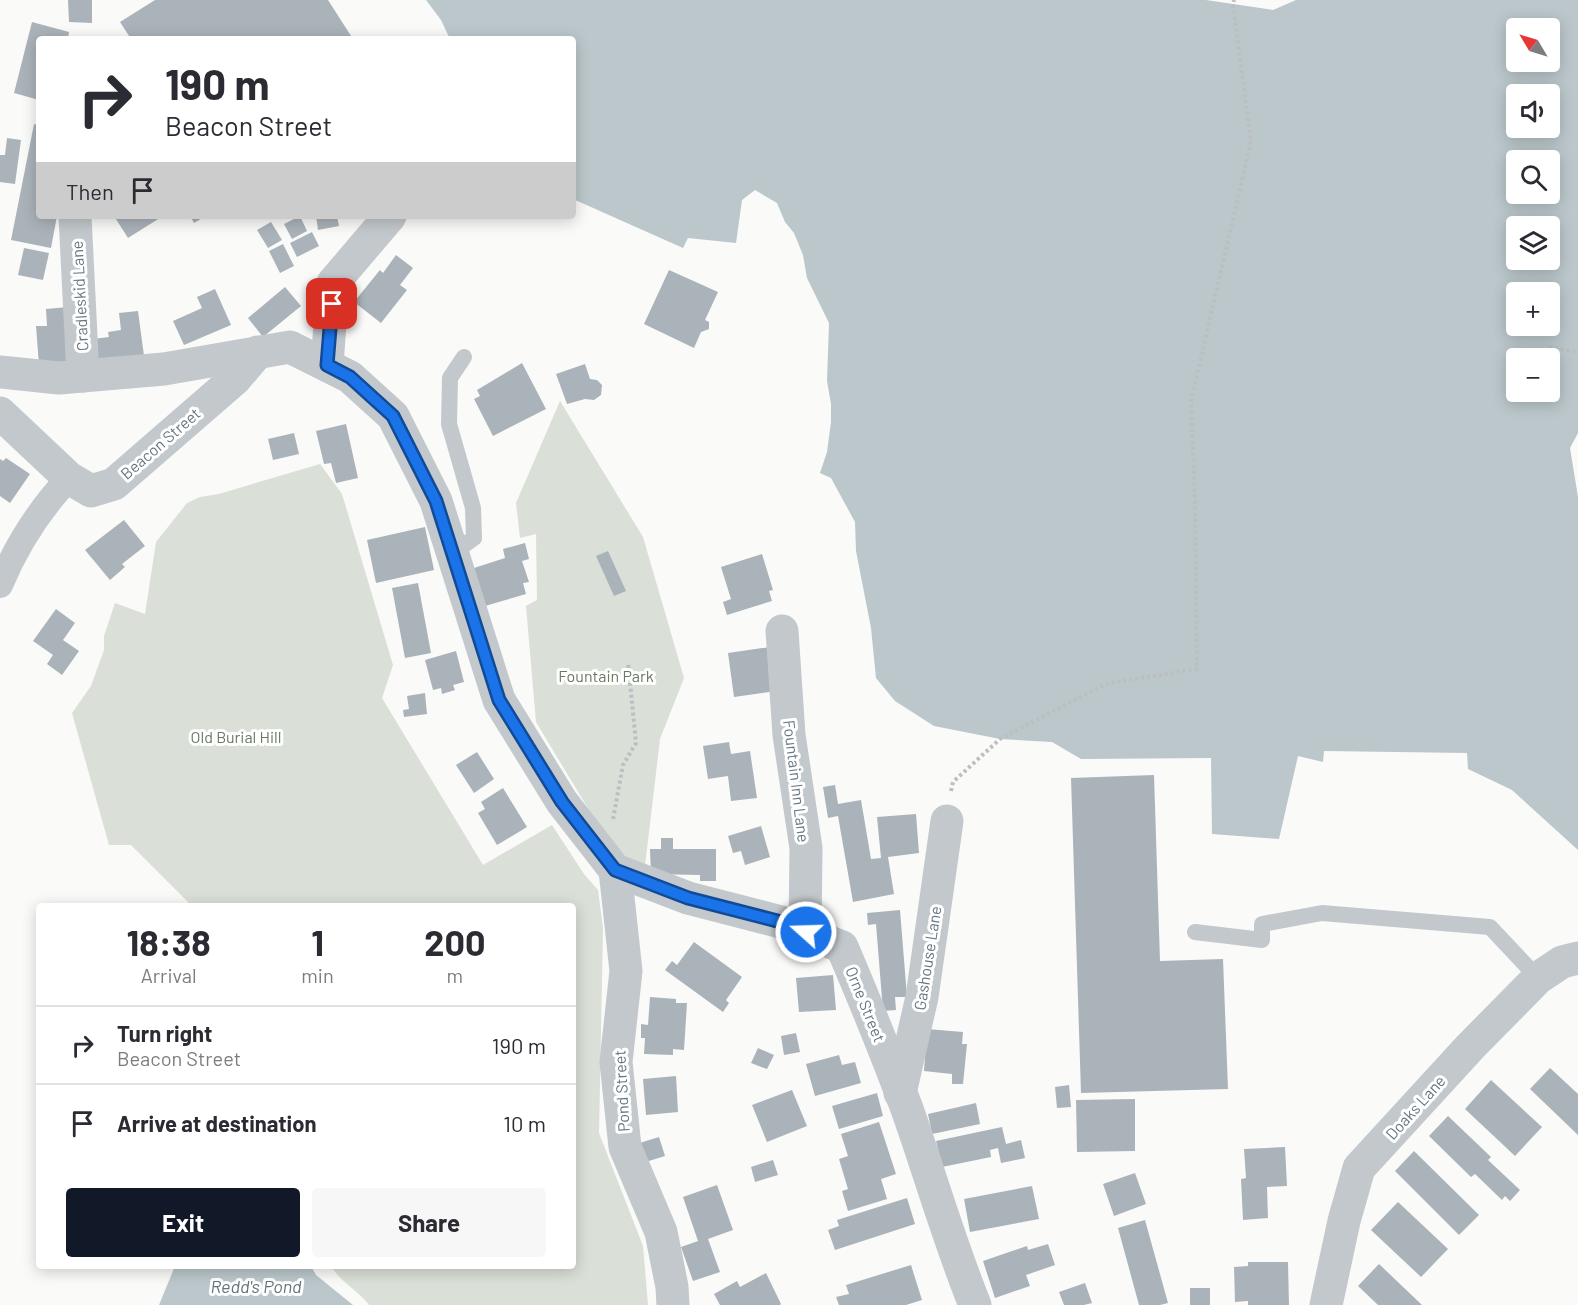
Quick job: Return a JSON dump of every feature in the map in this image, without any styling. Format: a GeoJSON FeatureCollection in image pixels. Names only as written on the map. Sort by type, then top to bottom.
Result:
{"type":"FeatureCollection","features":[{"type":"Feature","properties":{"kind":"street","name":"Cradleskid Lane"},"geometry":{"type":"LineString","coordinates":[[75,219],[83,376]]}},
{"type":"Feature","properties":{"kind":"street"},"geometry":{"type":"LineString","coordinates":[[327,365],[333,283],[387,219]]}},
{"type":"Feature","properties":{"kind":"street"},"geometry":{"type":"LineString","coordinates":[[0,372],[59,378],[165,369],[290,347],[350,377],[393,416],[436,501],[499,700],[562,802],[611,864]]}},
{"type":"Feature","properties":{"kind":"street","name":"Beacon Street"},"geometry":{"type":"LineString","coordinates":[[0,413],[69,478],[91,491],[114,484],[235,379],[258,352]]}},
{"type":"Feature","properties":{"kind":"street"},"geometry":{"type":"LineString","coordinates":[[0,585],[13,554],[47,501],[69,478]]}},
{"type":"Feature","properties":{"kind":"street","name":"Fountain Inn Lane"},"geometry":{"type":"LineString","coordinates":[[782,631],[789,735],[806,848],[806,932]]}},
{"type":"Feature","properties":{"kind":"street","name":"Gashouse Lane"},"geometry":{"type":"LineString","coordinates":[[900,1093],[922,997],[947,821]]}},
{"type":"Feature","properties":{"kind":"street","name":"Orne Street"},"geometry":{"type":"LineString","coordinates":[[611,864],[688,898],[781,922],[842,947],[900,1093],[957,1262],[975,1305]]}},
{"type":"Feature","properties":{"kind":"street","name":"Pond Street"},"geometry":{"type":"LineString","coordinates":[[611,864],[626,971],[616,1062],[625,1147],[661,1232],[672,1287],[673,1305]]}},
{"type":"Feature","properties":{"kind":"street","name":"Doaks Lane"},"geometry":{"type":"LineString","coordinates":[[1326,1305],[1344,1221],[1359,1168],[1470,1047],[1538,978],[1562,962],[1578,958]]}},
{"type":"Feature","properties":{"kind":"lane"},"geometry":{"type":"LineString","coordinates":[[453,553],[474,538],[473,508],[449,423],[450,378],[464,357]]}},
{"type":"Feature","properties":{"kind":"lane"},"geometry":{"type":"LineString","coordinates":[[1195,932],[1262,940],[1262,924],[1322,914],[1490,927],[1538,978]]}},
{"type":"Feature","properties":{"kind":"path"},"geometry":{"type":"LineString","coordinates":[[953,782],[1000,739],[1105,684],[1197,669],[1191,401],[1251,141],[1234,0]]}},
{"type":"Feature","properties":{"kind":"path"},"geometry":{"type":"LineString","coordinates":[[1549,347],[1578,352]]}},
{"type":"Feature","properties":{"kind":"path"},"geometry":{"type":"LineString","coordinates":[[611,864],[623,765],[636,743],[628,662]]}},
{"type":"Feature","properties":{"kind":"green space","name":"Fountain Park"},"geometry":{"type":"Polygon","coordinates":[[[560,401],[643,537],[684,678],[660,739],[645,866],[629,860],[604,835],[536,722],[526,606],[537,600],[536,534],[520,538],[516,503],[560,401]]]}},
{"type":"Feature","properties":{"kind":"green space","name":"Old Burial Hill"},"geometry":{"type":"Polygon","coordinates":[[[320,464],[342,494],[393,665],[382,698],[483,865],[552,825],[584,874],[598,890],[603,928],[599,1133],[643,1246],[648,1305],[369,1305],[333,1269],[576,1269],[576,903],[189,903],[131,845],[109,845],[72,713],[91,686],[104,650],[104,636],[115,603],[145,614],[156,542],[187,503],[200,497],[219,494],[320,464]]]}},
{"type":"Feature","properties":{"kind":"water"},"geometry":{"type":"Polygon","coordinates":[[[426,0],[1206,0],[1273,10],[1296,0],[1578,0],[1578,433],[1570,448],[1578,497],[1578,850],[1512,790],[1468,769],[1467,753],[1324,751],[1323,762],[1298,756],[1279,839],[1212,834],[1211,758],[1081,759],[1052,742],[1000,739],[934,726],[895,701],[876,678],[871,628],[856,551],[855,522],[831,478],[820,473],[827,452],[831,422],[827,381],[829,323],[807,278],[803,255],[794,233],[785,222],[777,203],[755,190],[742,200],[736,243],[688,238],[683,248],[576,200],[576,36],[449,36],[441,20],[426,0]]]}},
{"type":"Feature","properties":{"kind":"water","name":"Redd's Pond"},"geometry":{"type":"Polygon","coordinates":[[[174,1269],[313,1269],[316,1275],[353,1305],[159,1305],[174,1269]]]}},
{"type":"Feature","properties":{"kind":"building"},"geometry":{"type":"Polygon","coordinates":[[[68,0],[92,0],[92,23],[69,22],[68,0]]]}},
{"type":"Feature","properties":{"kind":"building"},"geometry":{"type":"Polygon","coordinates":[[[155,0],[328,0],[351,36],[129,36],[120,22],[155,0]]]}},
{"type":"Feature","properties":{"kind":"building"},"geometry":{"type":"Polygon","coordinates":[[[32,22],[69,32],[68,36],[36,36],[36,99],[14,93],[32,22]]]}},
{"type":"Feature","properties":{"kind":"building"},"geometry":{"type":"Polygon","coordinates":[[[34,124],[36,124],[36,219],[56,219],[51,248],[11,240],[34,124]]]}},
{"type":"Feature","properties":{"kind":"building"},"geometry":{"type":"Polygon","coordinates":[[[7,138],[21,140],[15,184],[0,182],[0,155],[5,155],[7,138]]]}},
{"type":"Feature","properties":{"kind":"building"},"geometry":{"type":"Polygon","coordinates":[[[116,219],[158,219],[128,238],[116,219]]]}},
{"type":"Feature","properties":{"kind":"building"},"geometry":{"type":"Polygon","coordinates":[[[294,219],[301,219],[307,231],[292,239],[284,224],[294,219]]]}},
{"type":"Feature","properties":{"kind":"building"},"geometry":{"type":"Polygon","coordinates":[[[316,219],[338,219],[339,226],[318,230],[316,219]]]}},
{"type":"Feature","properties":{"kind":"building"},"geometry":{"type":"Polygon","coordinates":[[[271,222],[282,240],[268,248],[257,230],[271,222]]]}},
{"type":"Feature","properties":{"kind":"building"},"geometry":{"type":"Polygon","coordinates":[[[312,232],[319,246],[297,257],[290,243],[312,232]]]}},
{"type":"Feature","properties":{"kind":"building"},"geometry":{"type":"Polygon","coordinates":[[[283,244],[294,266],[280,273],[269,251],[283,244]]]}},
{"type":"Feature","properties":{"kind":"building"},"geometry":{"type":"Polygon","coordinates":[[[24,248],[49,253],[43,280],[18,275],[24,248]]]}},
{"type":"Feature","properties":{"kind":"building"},"geometry":{"type":"Polygon","coordinates":[[[396,255],[413,268],[400,285],[407,290],[381,323],[354,302],[380,270],[383,273],[396,255]]]}},
{"type":"Feature","properties":{"kind":"building"},"geometry":{"type":"Polygon","coordinates":[[[669,270],[718,292],[705,320],[709,322],[709,329],[701,332],[694,348],[644,324],[669,270]]]}},
{"type":"Feature","properties":{"kind":"building"},"geometry":{"type":"Polygon","coordinates":[[[285,287],[301,306],[263,337],[248,318],[285,287]]]}},
{"type":"Feature","properties":{"kind":"building"},"geometry":{"type":"Polygon","coordinates":[[[215,289],[231,325],[184,345],[173,321],[202,308],[197,297],[215,289]]]}},
{"type":"Feature","properties":{"kind":"building"},"geometry":{"type":"Polygon","coordinates":[[[68,307],[76,362],[39,365],[36,326],[47,326],[46,309],[68,307]]]}},
{"type":"Feature","properties":{"kind":"building"},"geometry":{"type":"Polygon","coordinates":[[[138,311],[144,356],[96,361],[93,339],[109,337],[108,332],[121,330],[119,313],[138,311]]]}},
{"type":"Feature","properties":{"kind":"building"},"geometry":{"type":"Polygon","coordinates":[[[522,363],[546,409],[493,436],[474,399],[480,396],[477,390],[522,363]]]}},
{"type":"Feature","properties":{"kind":"building"},"geometry":{"type":"Polygon","coordinates":[[[585,364],[590,379],[597,380],[602,385],[601,395],[594,400],[585,399],[567,404],[556,374],[585,364]]]}},
{"type":"Feature","properties":{"kind":"building"},"geometry":{"type":"Polygon","coordinates":[[[346,424],[358,478],[336,483],[331,463],[324,464],[316,431],[346,424]]]}},
{"type":"Feature","properties":{"kind":"building"},"geometry":{"type":"Polygon","coordinates":[[[294,433],[299,454],[273,460],[268,439],[294,433]]]}},
{"type":"Feature","properties":{"kind":"building"},"geometry":{"type":"Polygon","coordinates":[[[6,458],[30,474],[10,503],[0,496],[0,459],[3,461],[6,458]]]}},
{"type":"Feature","properties":{"kind":"building"},"geometry":{"type":"Polygon","coordinates":[[[124,520],[145,546],[122,564],[125,567],[110,580],[85,550],[124,520]]]}},
{"type":"Feature","properties":{"kind":"building"},"geometry":{"type":"Polygon","coordinates":[[[425,527],[434,570],[376,583],[367,540],[425,527]]]}},
{"type":"Feature","properties":{"kind":"building"},"geometry":{"type":"Polygon","coordinates":[[[525,543],[529,559],[522,561],[529,582],[523,583],[526,594],[485,606],[474,568],[505,558],[503,549],[525,543]]]}},
{"type":"Feature","properties":{"kind":"building"},"geometry":{"type":"Polygon","coordinates":[[[608,551],[626,591],[614,596],[596,556],[608,551]]]}},
{"type":"Feature","properties":{"kind":"building"},"geometry":{"type":"Polygon","coordinates":[[[762,554],[773,590],[769,591],[772,601],[727,615],[723,602],[731,599],[721,567],[762,554]]]}},
{"type":"Feature","properties":{"kind":"building"},"geometry":{"type":"Polygon","coordinates":[[[418,583],[431,653],[405,658],[392,588],[418,583]]]}},
{"type":"Feature","properties":{"kind":"building"},"geometry":{"type":"Polygon","coordinates":[[[56,609],[75,623],[63,640],[79,651],[62,675],[47,664],[53,655],[33,641],[56,609]]]}},
{"type":"Feature","properties":{"kind":"building"},"geometry":{"type":"Polygon","coordinates":[[[770,647],[776,691],[734,697],[728,653],[770,647]]]}},
{"type":"Feature","properties":{"kind":"building"},"geometry":{"type":"Polygon","coordinates":[[[456,651],[464,682],[453,685],[455,690],[442,694],[441,688],[433,690],[425,660],[456,651]]]}},
{"type":"Feature","properties":{"kind":"building"},"geometry":{"type":"Polygon","coordinates":[[[425,693],[427,714],[404,717],[403,710],[409,709],[407,696],[425,693]]]}},
{"type":"Feature","properties":{"kind":"building"},"geometry":{"type":"Polygon","coordinates":[[[729,742],[731,754],[750,751],[757,798],[731,801],[728,776],[708,779],[703,746],[729,742]]]}},
{"type":"Feature","properties":{"kind":"building"},"geometry":{"type":"Polygon","coordinates":[[[477,752],[494,779],[474,793],[456,765],[477,752]]]}},
{"type":"Feature","properties":{"kind":"building"},"geometry":{"type":"Polygon","coordinates":[[[1154,775],[1160,961],[1223,959],[1228,1089],[1081,1093],[1071,778],[1154,775]]]}},
{"type":"Feature","properties":{"kind":"building"},"geometry":{"type":"Polygon","coordinates":[[[835,785],[838,804],[861,800],[871,859],[881,858],[877,817],[916,814],[919,853],[888,857],[894,894],[853,902],[838,816],[828,818],[823,787],[835,785]]]}},
{"type":"Feature","properties":{"kind":"building"},"geometry":{"type":"Polygon","coordinates":[[[503,788],[527,827],[497,845],[478,813],[485,809],[481,802],[503,788]]]}},
{"type":"Feature","properties":{"kind":"building"},"geometry":{"type":"Polygon","coordinates":[[[761,826],[770,857],[745,865],[741,851],[733,853],[728,836],[761,826]]]}},
{"type":"Feature","properties":{"kind":"building"},"geometry":{"type":"Polygon","coordinates":[[[661,838],[673,838],[673,849],[716,849],[716,881],[700,881],[700,875],[651,874],[650,849],[661,849],[661,838]]]}},
{"type":"Feature","properties":{"kind":"building"},"geometry":{"type":"Polygon","coordinates":[[[900,910],[907,997],[895,997],[896,1010],[883,1011],[876,924],[868,925],[867,913],[900,910]]]}},
{"type":"Feature","properties":{"kind":"building"},"geometry":{"type":"Polygon","coordinates":[[[694,942],[742,977],[726,1000],[729,1003],[723,1012],[665,970],[672,961],[677,965],[694,942]]]}},
{"type":"Feature","properties":{"kind":"building"},"geometry":{"type":"Polygon","coordinates":[[[833,975],[836,1010],[799,1012],[796,978],[833,975]]]}},
{"type":"Feature","properties":{"kind":"building"},"geometry":{"type":"Polygon","coordinates":[[[650,997],[676,999],[676,1003],[687,1003],[684,1050],[673,1049],[673,1055],[644,1054],[645,1038],[641,1038],[641,1024],[648,1025],[650,997]]]}},
{"type":"Feature","properties":{"kind":"building"},"geometry":{"type":"Polygon","coordinates":[[[927,1029],[963,1032],[962,1044],[967,1044],[963,1084],[952,1084],[952,1074],[924,1071],[927,1029]]]}},
{"type":"Feature","properties":{"kind":"building"},"geometry":{"type":"Polygon","coordinates":[[[796,1033],[800,1052],[784,1055],[781,1036],[796,1033]]]}},
{"type":"Feature","properties":{"kind":"building"},"geometry":{"type":"Polygon","coordinates":[[[758,1048],[774,1055],[767,1069],[751,1063],[758,1048]]]}},
{"type":"Feature","properties":{"kind":"building"},"geometry":{"type":"Polygon","coordinates":[[[839,1055],[842,1065],[855,1062],[861,1083],[815,1096],[806,1064],[839,1055]]]}},
{"type":"Feature","properties":{"kind":"building"},"geometry":{"type":"Polygon","coordinates":[[[1550,1068],[1578,1094],[1578,1135],[1530,1089],[1550,1068]]]}},
{"type":"Feature","properties":{"kind":"building"},"geometry":{"type":"Polygon","coordinates":[[[676,1076],[678,1112],[646,1115],[643,1079],[676,1076]]]}},
{"type":"Feature","properties":{"kind":"building"},"geometry":{"type":"Polygon","coordinates":[[[1491,1080],[1542,1127],[1515,1156],[1465,1109],[1491,1080]]]}},
{"type":"Feature","properties":{"kind":"building"},"geometry":{"type":"Polygon","coordinates":[[[1069,1085],[1071,1107],[1057,1108],[1055,1087],[1069,1085]]]}},
{"type":"Feature","properties":{"kind":"building"},"geometry":{"type":"Polygon","coordinates":[[[792,1090],[807,1126],[767,1142],[752,1105],[792,1090]]]}},
{"type":"Feature","properties":{"kind":"building"},"geometry":{"type":"Polygon","coordinates":[[[877,1093],[883,1116],[839,1129],[832,1106],[877,1093]]]}},
{"type":"Feature","properties":{"kind":"building"},"geometry":{"type":"Polygon","coordinates":[[[1135,1099],[1135,1151],[1077,1152],[1076,1100],[1135,1099]]]}},
{"type":"Feature","properties":{"kind":"building"},"geometry":{"type":"Polygon","coordinates":[[[976,1103],[980,1124],[932,1134],[928,1114],[976,1103]]]}},
{"type":"Feature","properties":{"kind":"building"},"geometry":{"type":"Polygon","coordinates":[[[1448,1116],[1491,1157],[1488,1160],[1520,1190],[1510,1201],[1505,1196],[1502,1200],[1475,1174],[1471,1177],[1429,1136],[1448,1116]]]}},
{"type":"Feature","properties":{"kind":"building"},"geometry":{"type":"Polygon","coordinates":[[[879,1122],[896,1174],[881,1179],[887,1199],[848,1211],[842,1191],[848,1189],[839,1159],[848,1156],[841,1134],[879,1122]]]}},
{"type":"Feature","properties":{"kind":"building"},"geometry":{"type":"Polygon","coordinates":[[[1002,1127],[1006,1144],[1021,1140],[1025,1158],[1001,1163],[998,1148],[990,1150],[991,1157],[942,1167],[936,1141],[1002,1127]]]}},
{"type":"Feature","properties":{"kind":"building"},"geometry":{"type":"Polygon","coordinates":[[[659,1137],[665,1156],[639,1164],[633,1145],[659,1137]]]}},
{"type":"Feature","properties":{"kind":"building"},"geometry":{"type":"Polygon","coordinates":[[[1285,1147],[1287,1186],[1267,1187],[1268,1218],[1243,1220],[1241,1179],[1246,1178],[1244,1149],[1285,1147]]]}},
{"type":"Feature","properties":{"kind":"building"},"geometry":{"type":"Polygon","coordinates":[[[1414,1151],[1479,1215],[1459,1235],[1395,1171],[1414,1151]]]}},
{"type":"Feature","properties":{"kind":"building"},"geometry":{"type":"Polygon","coordinates":[[[773,1160],[778,1175],[755,1182],[751,1167],[773,1160]]]}},
{"type":"Feature","properties":{"kind":"building"},"geometry":{"type":"Polygon","coordinates":[[[1135,1173],[1146,1204],[1114,1216],[1103,1184],[1135,1173]]]}},
{"type":"Feature","properties":{"kind":"building"},"geometry":{"type":"Polygon","coordinates":[[[717,1185],[733,1230],[708,1239],[720,1272],[693,1281],[681,1247],[698,1241],[683,1197],[717,1185]]]}},
{"type":"Feature","properties":{"kind":"building"},"geometry":{"type":"Polygon","coordinates":[[[1032,1186],[1039,1219],[970,1232],[964,1199],[1032,1186]]]}},
{"type":"Feature","properties":{"kind":"building"},"geometry":{"type":"Polygon","coordinates":[[[907,1198],[915,1224],[835,1250],[828,1230],[839,1226],[837,1220],[907,1198]]]}},
{"type":"Feature","properties":{"kind":"building"},"geometry":{"type":"Polygon","coordinates":[[[1398,1202],[1448,1249],[1421,1277],[1371,1230],[1398,1202]]]}},
{"type":"Feature","properties":{"kind":"building"},"geometry":{"type":"Polygon","coordinates":[[[1145,1220],[1168,1303],[1160,1305],[1139,1305],[1118,1228],[1145,1220]]]}},
{"type":"Feature","properties":{"kind":"building"},"geometry":{"type":"Polygon","coordinates":[[[1048,1244],[1055,1265],[1026,1275],[1030,1286],[995,1298],[983,1261],[1027,1246],[1028,1250],[1048,1244]]]}},
{"type":"Feature","properties":{"kind":"building"},"geometry":{"type":"Polygon","coordinates":[[[1248,1262],[1288,1262],[1289,1305],[1248,1305],[1248,1301],[1235,1302],[1234,1267],[1248,1266],[1248,1262]]]}},
{"type":"Feature","properties":{"kind":"building"},"geometry":{"type":"Polygon","coordinates":[[[1379,1264],[1422,1305],[1378,1305],[1358,1286],[1379,1264]]]}},
{"type":"Feature","properties":{"kind":"building"},"geometry":{"type":"Polygon","coordinates":[[[911,1265],[922,1300],[906,1305],[839,1305],[836,1297],[849,1294],[846,1285],[911,1265]]]}},
{"type":"Feature","properties":{"kind":"building"},"geometry":{"type":"Polygon","coordinates":[[[766,1273],[780,1305],[720,1305],[714,1294],[737,1281],[740,1287],[766,1273]]]}},
{"type":"Feature","properties":{"kind":"building"},"geometry":{"type":"Polygon","coordinates":[[[1085,1283],[1092,1303],[1064,1305],[1059,1292],[1085,1283]]]}},
{"type":"Feature","properties":{"kind":"building"},"geometry":{"type":"Polygon","coordinates":[[[1190,1288],[1210,1288],[1210,1305],[1190,1305],[1190,1288]]]}},
{"type":"Feature","properties":{"kind":"route"},"geometry":{"type":"LineString","coordinates":[[332,304],[327,365],[350,377],[393,416],[436,501],[499,700],[562,802],[615,870],[688,898],[781,922],[806,932]]}}]}
